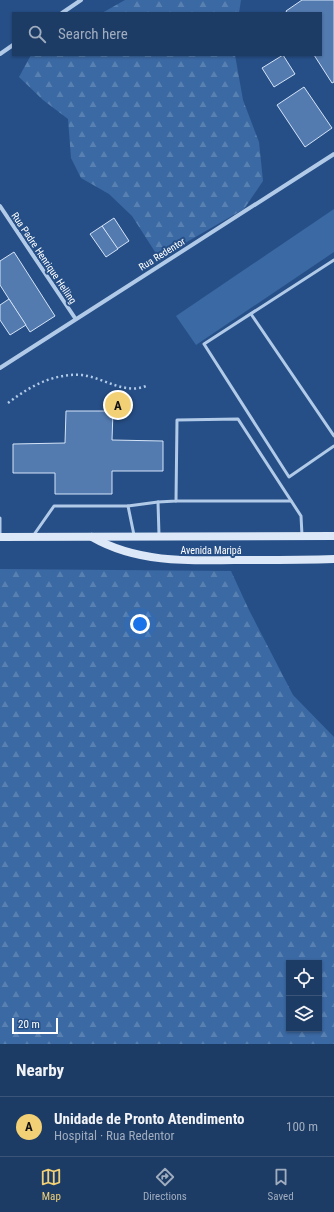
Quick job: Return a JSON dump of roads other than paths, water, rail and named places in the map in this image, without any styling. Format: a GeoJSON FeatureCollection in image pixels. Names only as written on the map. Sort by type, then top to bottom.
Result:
{"type":"FeatureCollection","features":[{"type":"Feature","properties":{"kind":"main road","name":"Avenida Maripá"},"geometry":{"type":"LineString","coordinates":[[0,538],[302,536],[334,534]]}},
{"type":"Feature","properties":{"kind":"main road","name":"Avenida Maripá"},"geometry":{"type":"LineString","coordinates":[[92,537],[108,546],[165,559],[192,561],[334,559]]}},
{"type":"Feature","properties":{"kind":"street"},"geometry":{"type":"LineString","coordinates":[[63,12],[81,0]]}},
{"type":"Feature","properties":{"kind":"street"},"geometry":{"type":"LineString","coordinates":[[0,54],[12,46]]}},
{"type":"Feature","properties":{"kind":"street","name":"Rua Redentor"},"geometry":{"type":"LineString","coordinates":[[0,368],[334,154]]}},
{"type":"Feature","properties":{"kind":"street","name":"Rua Padre Henrique Helling"},"geometry":{"type":"LineString","coordinates":[[0,206],[76,318]]}},
{"type":"Feature","properties":{"kind":"lane"},"geometry":{"type":"LineString","coordinates":[[334,260],[204,344],[289,476],[334,446]]}},
{"type":"Feature","properties":{"kind":"lane"},"geometry":{"type":"LineString","coordinates":[[251,314],[334,436]]}},
{"type":"Feature","properties":{"kind":"lane"},"geometry":{"type":"LineString","coordinates":[[176,501],[177,420],[238,419],[300,516],[302,536]]}},
{"type":"Feature","properties":{"kind":"lane"},"geometry":{"type":"LineString","coordinates":[[32,537],[54,506],[128,506],[176,501],[291,501]]}},
{"type":"Feature","properties":{"kind":"lane"},"geometry":{"type":"LineString","coordinates":[[158,502],[159,537]]}},
{"type":"Feature","properties":{"kind":"lane"},"geometry":{"type":"LineString","coordinates":[[128,506],[135,537]]}},
{"type":"Feature","properties":{"kind":"lane"},"geometry":{"type":"LineString","coordinates":[[0,518],[0,538]]}},
{"type":"Feature","properties":{"kind":"place","name":"Unidade de Pronto Atendimento"},"geometry":{"type":"Point","coordinates":[118,405]}}]}
